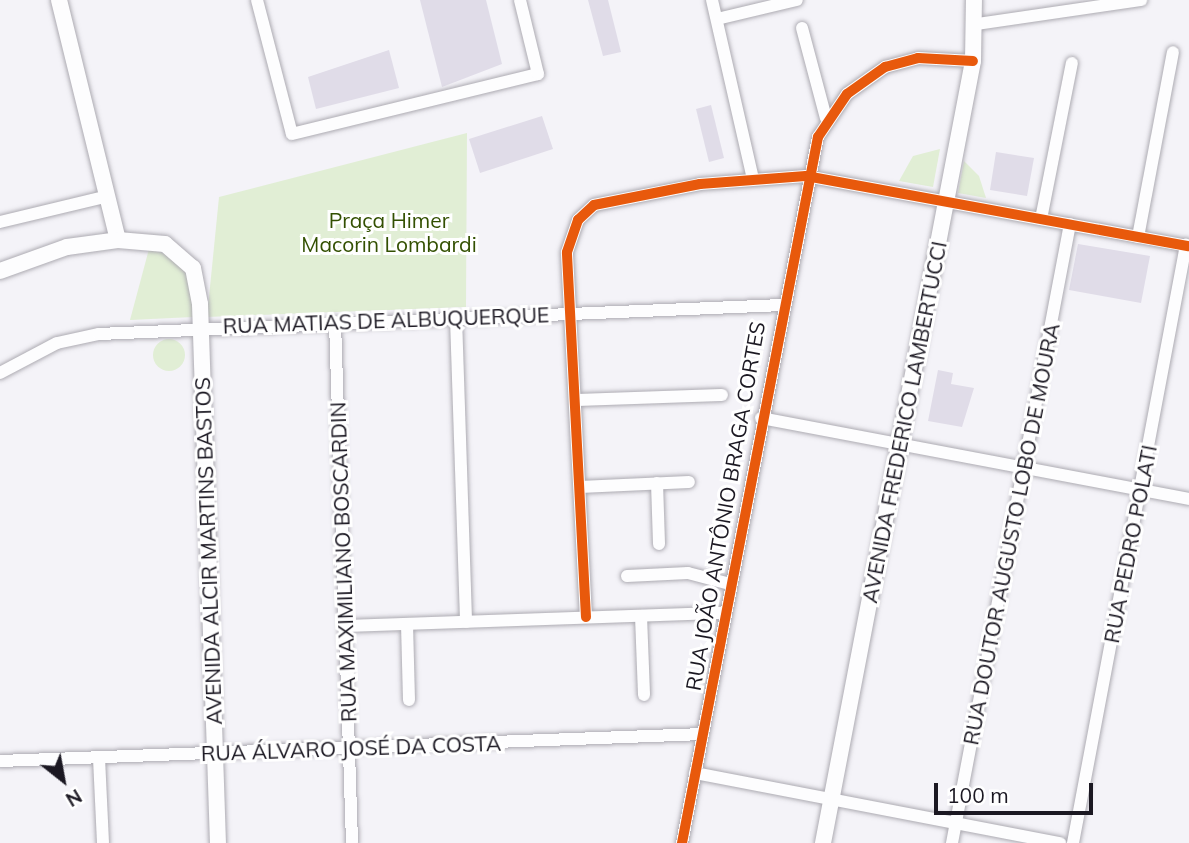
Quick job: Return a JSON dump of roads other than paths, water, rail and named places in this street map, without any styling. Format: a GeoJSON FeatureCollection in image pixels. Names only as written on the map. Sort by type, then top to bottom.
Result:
{"type":"FeatureCollection","features":[{"type":"Feature","properties":{"kind":"street"},"geometry":{"type":"LineString","coordinates":[[0,271],[67,247],[118,240],[59,0]]}},
{"type":"Feature","properties":{"kind":"street"},"geometry":{"type":"LineString","coordinates":[[257,0],[292,134],[538,74],[520,0]]}},
{"type":"Feature","properties":{"kind":"street"},"geometry":{"type":"LineString","coordinates":[[712,0],[752,179]]}},
{"type":"Feature","properties":{"kind":"street"},"geometry":{"type":"LineString","coordinates":[[717,19],[797,0]]}},
{"type":"Feature","properties":{"kind":"street","name":"AVENIDA FREDERICO LAMBERTUCCI"},"geometry":{"type":"LineString","coordinates":[[823,843],[973,61],[977,24],[974,0]]}},
{"type":"Feature","properties":{"kind":"street"},"geometry":{"type":"LineString","coordinates":[[977,24],[1141,0]]}},
{"type":"Feature","properties":{"kind":"street"},"geometry":{"type":"LineString","coordinates":[[802,28],[826,118]]}},
{"type":"Feature","properties":{"kind":"street"},"geometry":{"type":"LineString","coordinates":[[1138,237],[1173,52]]}},
{"type":"Feature","properties":{"kind":"street"},"geometry":{"type":"LineString","coordinates":[[826,118],[860,82],[885,67],[918,58],[973,61]]}},
{"type":"Feature","properties":{"kind":"street"},"geometry":{"type":"LineString","coordinates":[[1041,219],[1072,63]]}},
{"type":"Feature","properties":{"kind":"street","name":"RUA JOÃO ANTÔNIO BRAGA CORTES"},"geometry":{"type":"LineString","coordinates":[[682,843],[806,176],[826,118]]}},
{"type":"Feature","properties":{"kind":"street"},"geometry":{"type":"LineString","coordinates":[[586,617],[570,239],[594,205],[752,179],[806,176],[1188,246]]}},
{"type":"Feature","properties":{"kind":"street"},"geometry":{"type":"LineString","coordinates":[[0,222],[108,196]]}},
{"type":"Feature","properties":{"kind":"street","name":"RUA DOUTOR AUGUSTO LOBO DE MOURA"},"geometry":{"type":"LineString","coordinates":[[951,843],[1070,224]]}},
{"type":"Feature","properties":{"kind":"street","name":"AVENIDA ALCIR MARTINS BASTOS"},"geometry":{"type":"LineString","coordinates":[[118,240],[165,244],[190,261],[201,328],[218,843]]}},
{"type":"Feature","properties":{"kind":"street","name":"RUA PEDRO POLATI"},"geometry":{"type":"LineString","coordinates":[[1073,843],[1188,246]]}},
{"type":"Feature","properties":{"kind":"street","name":"RUA MATIAS DE ALBUQUERQUE"},"geometry":{"type":"LineString","coordinates":[[0,373],[71,338],[201,328],[782,304]]}},
{"type":"Feature","properties":{"kind":"street"},"geometry":{"type":"LineString","coordinates":[[456,318],[466,622]]}},
{"type":"Feature","properties":{"kind":"street","name":"RUA MAXIMILIANO BOSCARDIN"},"geometry":{"type":"LineString","coordinates":[[335,322],[352,843]]}},
{"type":"Feature","properties":{"kind":"street"},"geometry":{"type":"LineString","coordinates":[[576,400],[722,395]]}},
{"type":"Feature","properties":{"kind":"street"},"geometry":{"type":"LineString","coordinates":[[761,418],[1189,499]]}},
{"type":"Feature","properties":{"kind":"street"},"geometry":{"type":"LineString","coordinates":[[580,487],[689,482]]}},
{"type":"Feature","properties":{"kind":"street"},"geometry":{"type":"LineString","coordinates":[[657,483],[659,544]]}},
{"type":"Feature","properties":{"kind":"street"},"geometry":{"type":"LineString","coordinates":[[627,576],[688,573],[730,584]]}},
{"type":"Feature","properties":{"kind":"street"},"geometry":{"type":"LineString","coordinates":[[345,626],[725,612]]}},
{"type":"Feature","properties":{"kind":"street"},"geometry":{"type":"LineString","coordinates":[[641,616],[644,695]]}},
{"type":"Feature","properties":{"kind":"street"},"geometry":{"type":"LineString","coordinates":[[407,624],[409,700]]}},
{"type":"Feature","properties":{"kind":"street","name":"RUA ÁLVARO JOSÉ DA COSTA"},"geometry":{"type":"LineString","coordinates":[[0,761],[702,734]]}},
{"type":"Feature","properties":{"kind":"street"},"geometry":{"type":"LineString","coordinates":[[99,758],[103,843]]}},
{"type":"Feature","properties":{"kind":"street"},"geometry":{"type":"LineString","coordinates":[[695,773],[1060,843]]}},
{"type":"Feature","properties":{"kind":"park label","name":"Praça Himer Macorin Lombardi"},"geometry":{"type":"Point","coordinates":[389,232]}}]}
